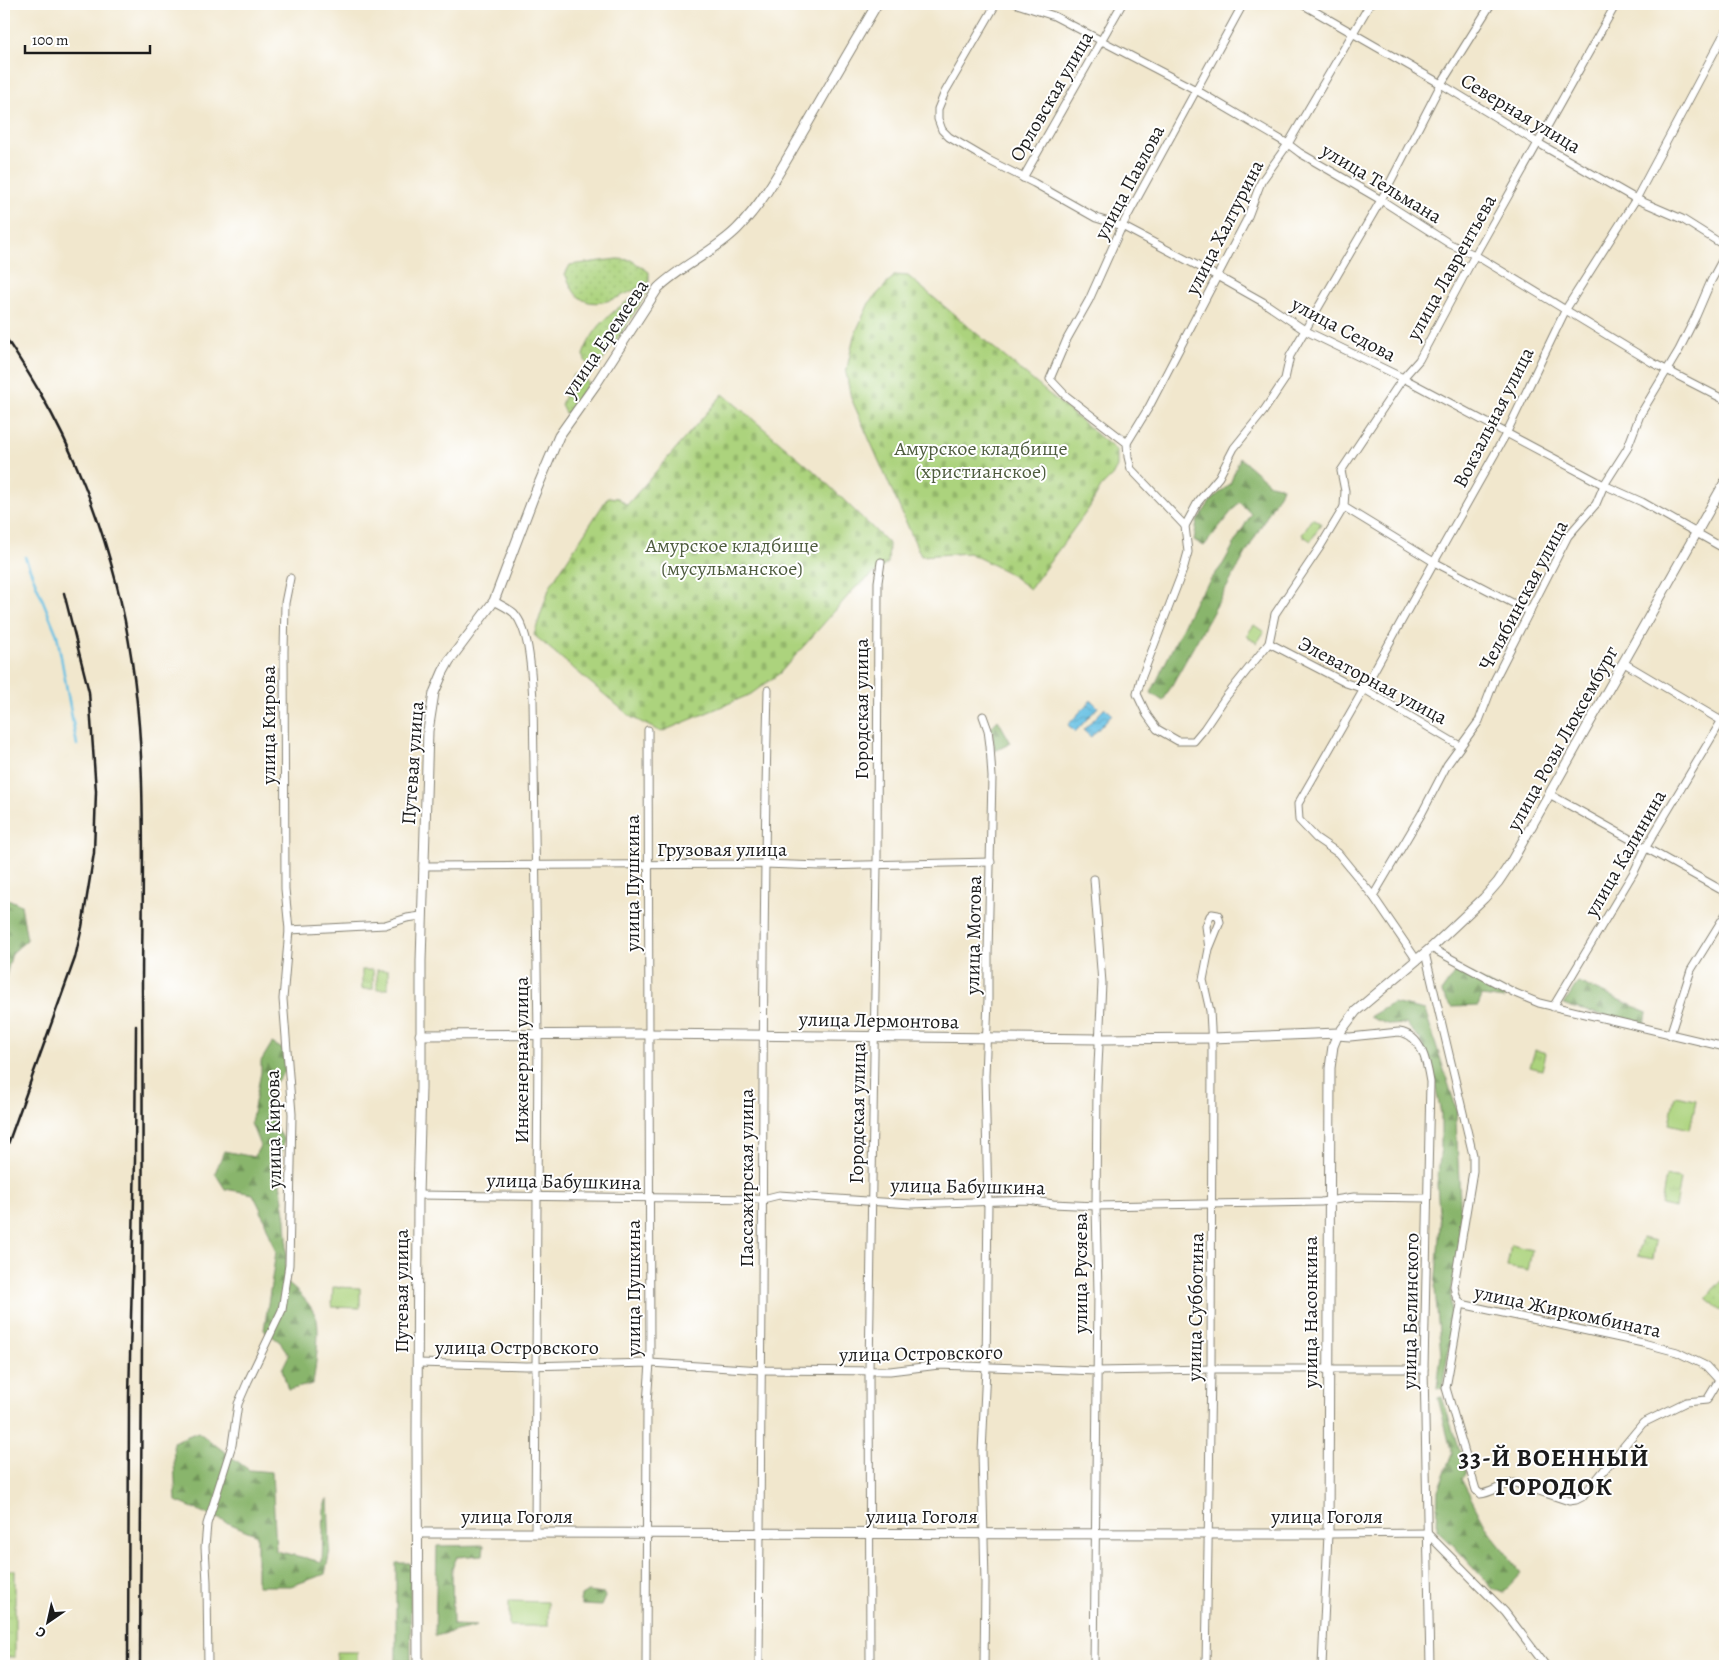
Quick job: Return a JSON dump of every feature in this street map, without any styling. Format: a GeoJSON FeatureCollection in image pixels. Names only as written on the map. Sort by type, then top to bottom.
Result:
{"type":"FeatureCollection","features":[{"type":"Feature","properties":{"kind":"street","name":"улица Еремеева"},"geometry":{"type":"LineString","coordinates":[[494,601],[533,498],[560,436],[658,288],[729,236],[752,212],[877,4]]}},
{"type":"Feature","properties":{"kind":"street","name":"улица Седова"},"geometry":{"type":"LineString","coordinates":[[996,4],[945,92],[938,109],[938,119],[942,130],[949,137],[1096,218],[1122,226],[1216,276],[1263,302],[1306,331],[1403,378],[1604,485],[1642,502],[1725,549]]}},
{"type":"Feature","properties":{"kind":"street","name":"улица Тельмана"},"geometry":{"type":"LineString","coordinates":[[1017,4],[1054,16],[1196,90],[1381,200],[1450,244],[1475,255],[1667,370],[1725,400]]}},
{"type":"Feature","properties":{"kind":"street","name":"Орловская улица"},"geometry":{"type":"LineString","coordinates":[[1023,178],[1122,4]]}},
{"type":"Feature","properties":{"kind":"street","name":"улица Павлова"},"geometry":{"type":"LineString","coordinates":[[1127,443],[1065,395],[1050,379],[1067,339],[1089,300],[1122,226],[1244,4]]}},
{"type":"Feature","properties":{"kind":"street","name":"Северная улица"},"geometry":{"type":"LineString","coordinates":[[1302,4],[1441,84],[1538,143],[1636,199],[1682,219],[1725,246]]}},
{"type":"Feature","properties":{"kind":"street","name":"улица Халтурина"},"geometry":{"type":"LineString","coordinates":[[1127,443],[1148,407],[1246,219],[1261,182],[1288,144],[1370,4]]}},
{"type":"Feature","properties":{"kind":"street"},"geometry":{"type":"LineString","coordinates":[[1184,526],[1198,502],[1219,477],[1234,448],[1264,412],[1284,379],[1290,356],[1381,200],[1441,84],[1491,4]]}},
{"type":"Feature","properties":{"kind":"street","name":"улица Лаврентьева"},"geometry":{"type":"LineString","coordinates":[[1344,507],[1345,491],[1341,471],[1403,378],[1418,360],[1616,4]]}},
{"type":"Feature","properties":{"kind":"street","name":"Вокзальная улица"},"geometry":{"type":"LineString","coordinates":[[1373,896],[1335,851],[1316,838],[1299,820],[1298,804],[1506,434],[1566,309],[1636,199],[1725,32]]}},
{"type":"Feature","properties":{"kind":"street","name":"Челябинская улица"},"geometry":{"type":"LineString","coordinates":[[1373,896],[1447,765],[1478,721],[1495,679],[1568,536],[1596,504],[1604,485],[1627,449],[1640,415],[1684,342],[1711,281],[1725,256]]}},
{"type":"Feature","properties":{"kind":"street"},"geometry":{"type":"LineString","coordinates":[[1127,443],[1131,470],[1184,526],[1188,552],[1183,570],[1141,679],[1138,694],[1147,715],[1157,728],[1178,741],[1194,741],[1225,698],[1269,643],[1275,614],[1320,547],[1344,507],[1434,562],[1530,612]]}},
{"type":"Feature","properties":{"kind":"street","name":"улица Розы Люксембург"},"geometry":{"type":"LineString","coordinates":[[1391,981],[1428,950],[1484,898],[1498,882],[1550,795],[1725,482]]}},
{"type":"Feature","properties":{"kind":"street","name":"Городская улица"},"geometry":{"type":"LineString","coordinates":[[870,1666],[869,1370],[877,865],[878,582],[881,562]]}},
{"type":"Feature","properties":{"kind":"street","name":"улица Кирова"},"geometry":{"type":"LineString","coordinates":[[208,1666],[205,1547],[207,1524],[232,1445],[238,1404],[282,1310],[290,1265],[292,1114],[283,999],[289,930],[285,888],[284,667],[286,603],[290,578]]}},
{"type":"Feature","properties":{"kind":"street","name":"Путевая улица"},"geometry":{"type":"LineString","coordinates":[[418,1666],[418,1195],[421,1088],[421,916],[428,731],[434,694],[449,660],[494,601]]}},
{"type":"Feature","properties":{"kind":"street","name":"Инженерная улица"},"geometry":{"type":"LineString","coordinates":[[494,601],[507,608],[521,624],[530,663],[532,699],[538,1035],[534,1533]]}},
{"type":"Feature","properties":{"kind":"street","name":"Элеваторная улица"},"geometry":{"type":"LineString","coordinates":[[1269,643],[1346,683],[1364,689],[1460,746]]}},
{"type":"Feature","properties":{"kind":"street"},"geometry":{"type":"LineString","coordinates":[[1624,663],[1724,720]]}},
{"type":"Feature","properties":{"kind":"street","name":"Пассажирская улица"},"geometry":{"type":"LineString","coordinates":[[759,1666],[758,1533],[762,1370],[762,1036],[768,690]]}},
{"type":"Feature","properties":{"kind":"street","name":"улица Мотова"},"geometry":{"type":"LineString","coordinates":[[983,716],[988,730],[991,753],[986,1076],[988,1202],[986,1368],[982,1452],[984,1666]]}},
{"type":"Feature","properties":{"kind":"street","name":"улица Калинина"},"geometry":{"type":"LineString","coordinates":[[1553,1007],[1635,870],[1646,847],[1724,720]]}},
{"type":"Feature","properties":{"kind":"street","name":"улица Пушкина"},"geometry":{"type":"LineString","coordinates":[[646,1666],[647,1403],[650,1362],[648,730]]}},
{"type":"Feature","properties":{"kind":"street"},"geometry":{"type":"LineString","coordinates":[[1550,795],[1725,892]]}},
{"type":"Feature","properties":{"kind":"street","name":"Грузовая улица"},"geometry":{"type":"LineString","coordinates":[[423,866],[764,864],[821,866],[990,862]]}},
{"type":"Feature","properties":{"kind":"street","name":"улица Русяева"},"geometry":{"type":"LineString","coordinates":[[1094,879],[1102,983],[1096,1206],[1097,1371],[1094,1666]]}},
{"type":"Feature","properties":{"kind":"street"},"geometry":{"type":"LineString","coordinates":[[1373,896],[1416,959]]}},
{"type":"Feature","properties":{"kind":"street"},"geometry":{"type":"LineString","coordinates":[[1670,1035],[1691,970],[1725,915]]}},
{"type":"Feature","properties":{"kind":"street"},"geometry":{"type":"LineString","coordinates":[[289,930],[385,925],[421,916]]}},
{"type":"Feature","properties":{"kind":"street","name":"улица Субботина"},"geometry":{"type":"LineString","coordinates":[[1206,1666],[1211,1369],[1212,1038],[1210,1011],[1203,980],[1209,949]]}},
{"type":"Feature","properties":{"kind":"street"},"geometry":{"type":"LineString","coordinates":[[1428,950],[1515,993],[1553,1007],[1725,1047]]}},
{"type":"Feature","properties":{"kind":"street","name":"улица Жиркомбината"},"geometry":{"type":"LineString","coordinates":[[1428,950],[1473,1155],[1473,1170],[1454,1286],[1456,1296],[1461,1304],[1446,1388],[1476,1490],[1480,1494],[1505,1484],[1515,1483],[1569,1501],[1576,1500],[1582,1497],[1643,1423],[1686,1402],[1707,1400],[1719,1380],[1706,1366],[1677,1352],[1461,1304]]}},
{"type":"Feature","properties":{"kind":"street","name":"улица Насонкина"},"geometry":{"type":"LineString","coordinates":[[1322,1666],[1328,1534],[1327,1369],[1330,1068],[1337,1034],[1356,1011],[1391,981]]}},
{"type":"Feature","properties":{"kind":"street","name":"улица Белинского"},"geometry":{"type":"LineString","coordinates":[[1337,1034],[1350,1036],[1403,1033],[1410,1036],[1420,1047],[1427,1067],[1431,1096],[1424,1369],[1430,1666]]}},
{"type":"Feature","properties":{"kind":"street","name":"улица Лермонтова"},"geometry":{"type":"LineString","coordinates":[[420,1035],[648,1034],[1100,1039],[1337,1034]]}},
{"type":"Feature","properties":{"kind":"street","name":"улица Бабушкина"},"geometry":{"type":"LineString","coordinates":[[418,1195],[762,1199],[779,1195],[911,1204],[1028,1200],[1053,1204],[1096,1206],[1320,1202],[1354,1197],[1427,1198]]}},
{"type":"Feature","properties":{"kind":"street","name":"улица Островского"},"geometry":{"type":"LineString","coordinates":[[418,1363],[526,1366],[650,1362],[762,1370],[890,1371],[940,1365],[1097,1371],[1424,1369]]}},
{"type":"Feature","properties":{"kind":"street"},"geometry":{"type":"LineString","coordinates":[[1427,1533],[1504,1612],[1546,1666]]}},
{"type":"Feature","properties":{"kind":"street","name":"улица Гоголя"},"geometry":{"type":"LineString","coordinates":[[417,1534],[1427,1533]]}},
{"type":"Feature","properties":{"kind":"street"},"geometry":{"type":"LineString","coordinates":[[1536,1666],[1541,1659]]}},
{"type":"Feature","properties":{"kind":"green space"},"geometry":{"type":"Polygon","coordinates":[[[617,259],[631,260],[649,272],[649,282],[614,299],[595,303],[579,297],[565,274],[570,265],[617,259]]]}},
{"type":"Feature","properties":{"kind":"green space","name":"Амурское кладбище (христианское)"},"geometry":{"type":"Polygon","coordinates":[[[895,275],[908,276],[1117,451],[1117,467],[1112,476],[1101,487],[1089,508],[1030,589],[1007,572],[969,553],[921,556],[851,398],[846,373],[854,336],[869,303],[895,275]]]}},
{"type":"Feature","properties":{"kind":"green space"},"geometry":{"type":"Polygon","coordinates":[[[650,288],[598,368],[596,369],[586,362],[583,355],[594,333],[601,324],[619,307],[650,288]]]}},
{"type":"Feature","properties":{"kind":"green space"},"geometry":{"type":"Polygon","coordinates":[[[576,374],[585,378],[588,384],[567,413],[565,413],[561,405],[573,375],[576,374]]]}},
{"type":"Feature","properties":{"kind":"green space","name":"Амурское кладбище (мусульманское)"},"geometry":{"type":"Polygon","coordinates":[[[723,394],[815,472],[889,544],[888,563],[855,588],[780,673],[751,694],[661,732],[631,717],[534,635],[550,586],[608,497],[618,498],[627,505],[723,394]]]}},
{"type":"Feature","properties":{"kind":"green space"},"geometry":{"type":"Polygon","coordinates":[[[1240,458],[1270,484],[1283,487],[1163,701],[1151,693],[1196,599],[1223,564],[1251,514],[1239,502],[1204,546],[1194,540],[1197,521],[1212,499],[1230,484],[1240,458]]]}},
{"type":"Feature","properties":{"kind":"green space"},"geometry":{"type":"Polygon","coordinates":[[[1312,518],[1321,523],[1311,541],[1302,535],[1312,518]]]}},
{"type":"Feature","properties":{"kind":"green space"},"geometry":{"type":"Polygon","coordinates":[[[1254,625],[1264,632],[1257,643],[1246,636],[1254,625]]]}},
{"type":"Feature","properties":{"kind":"green space"},"geometry":{"type":"Polygon","coordinates":[[[998,720],[1011,743],[995,751],[991,727],[998,720]]]}},
{"type":"Feature","properties":{"kind":"green space"},"geometry":{"type":"Polygon","coordinates":[[[4,897],[21,905],[27,940],[12,953],[5,980],[4,897]]]}},
{"type":"Feature","properties":{"kind":"green space"},"geometry":{"type":"Polygon","coordinates":[[[362,970],[373,970],[373,989],[362,989],[362,970]]]}},
{"type":"Feature","properties":{"kind":"green space"},"geometry":{"type":"Polygon","coordinates":[[[377,970],[388,970],[388,989],[377,989],[377,970]]]}},
{"type":"Feature","properties":{"kind":"green space"},"geometry":{"type":"Polygon","coordinates":[[[1455,972],[1465,972],[1506,993],[1504,999],[1482,996],[1478,1006],[1451,1007],[1441,992],[1455,972]]]}},
{"type":"Feature","properties":{"kind":"green space"},"geometry":{"type":"Polygon","coordinates":[[[1578,982],[1647,1012],[1645,1026],[1563,1005],[1578,982]]]}},
{"type":"Feature","properties":{"kind":"green space"},"geometry":{"type":"Polygon","coordinates":[[[1393,1003],[1425,1010],[1457,1111],[1460,1240],[1451,1289],[1451,1337],[1442,1389],[1437,1388],[1441,1355],[1435,1289],[1440,1225],[1437,1184],[1441,1147],[1441,1114],[1433,1073],[1420,1039],[1406,1024],[1390,1025],[1369,1017],[1393,1003]]]}},
{"type":"Feature","properties":{"kind":"green space"},"geometry":{"type":"Polygon","coordinates":[[[272,1043],[284,1050],[285,1072],[269,1089],[272,1120],[284,1140],[278,1171],[286,1219],[285,1281],[310,1306],[316,1317],[318,1330],[313,1384],[288,1390],[282,1369],[289,1355],[280,1342],[264,1330],[276,1252],[253,1194],[225,1189],[215,1173],[224,1151],[254,1157],[260,1146],[251,1123],[261,1072],[261,1061],[272,1043]]]}},
{"type":"Feature","properties":{"kind":"green space"},"geometry":{"type":"Polygon","coordinates":[[[1535,1050],[1546,1053],[1542,1070],[1530,1067],[1535,1050]]]}},
{"type":"Feature","properties":{"kind":"green space"},"geometry":{"type":"Polygon","coordinates":[[[1675,1096],[1696,1100],[1690,1129],[1669,1124],[1675,1096]]]}},
{"type":"Feature","properties":{"kind":"green space"},"geometry":{"type":"Polygon","coordinates":[[[1666,1176],[1680,1179],[1675,1208],[1661,1205],[1666,1176]]]}},
{"type":"Feature","properties":{"kind":"green space"},"geometry":{"type":"Polygon","coordinates":[[[1642,1238],[1656,1241],[1653,1259],[1638,1256],[1642,1238]]]}},
{"type":"Feature","properties":{"kind":"green space"},"geometry":{"type":"Polygon","coordinates":[[[1511,1245],[1532,1250],[1528,1271],[1507,1267],[1511,1245]]]}},
{"type":"Feature","properties":{"kind":"green space"},"geometry":{"type":"Polygon","coordinates":[[[1725,1276],[1725,1314],[1706,1298],[1725,1276]]]}},
{"type":"Feature","properties":{"kind":"green space"},"geometry":{"type":"Polygon","coordinates":[[[333,1287],[360,1288],[360,1308],[332,1307],[333,1287]]]}},
{"type":"Feature","properties":{"kind":"green space"},"geometry":{"type":"Polygon","coordinates":[[[1442,1397],[1466,1472],[1461,1479],[1489,1532],[1522,1573],[1503,1593],[1493,1589],[1437,1530],[1438,1490],[1452,1454],[1438,1398],[1442,1397]]]}},
{"type":"Feature","properties":{"kind":"green space"},"geometry":{"type":"Polygon","coordinates":[[[198,1432],[249,1470],[272,1472],[276,1551],[322,1562],[324,1509],[328,1498],[330,1550],[325,1574],[291,1586],[257,1586],[257,1535],[176,1501],[173,1442],[198,1432]]]}},
{"type":"Feature","properties":{"kind":"green space"},"geometry":{"type":"Polygon","coordinates":[[[484,1545],[483,1555],[457,1557],[452,1568],[453,1625],[477,1626],[435,1636],[437,1546],[484,1545]]]}},
{"type":"Feature","properties":{"kind":"green space"},"geometry":{"type":"Polygon","coordinates":[[[396,1563],[410,1563],[411,1661],[396,1661],[396,1563]]]}},
{"type":"Feature","properties":{"kind":"green space"},"geometry":{"type":"Polygon","coordinates":[[[4,1570],[15,1570],[15,1657],[4,1657],[4,1570]]]}},
{"type":"Feature","properties":{"kind":"green space"},"geometry":{"type":"Polygon","coordinates":[[[588,1592],[604,1594],[605,1597],[601,1606],[582,1605],[580,1601],[581,1596],[588,1592]]]}},
{"type":"Feature","properties":{"kind":"green space"},"geometry":{"type":"Polygon","coordinates":[[[509,1601],[548,1602],[548,1626],[509,1626],[509,1601]]]}},
{"type":"Feature","properties":{"kind":"green space"},"geometry":{"type":"Polygon","coordinates":[[[336,1652],[357,1652],[357,1663],[337,1663],[336,1652]]]}},
{"type":"Feature","properties":{"kind":"water"},"geometry":{"type":"Polygon","coordinates":[[[1091,700],[1098,707],[1075,732],[1068,725],[1091,700]]]}},
{"type":"Feature","properties":{"kind":"water"},"geometry":{"type":"Polygon","coordinates":[[[1105,708],[1112,714],[1091,737],[1083,730],[1105,708]]]}},
{"type":"Feature","properties":{"kind":"waterway"},"geometry":{"type":"LineString","coordinates":[[25,557],[57,635],[77,745]]}},
{"type":"Feature","properties":{"kind":"railway"},"geometry":{"type":"LineString","coordinates":[[4,335],[64,437],[94,509],[116,582],[127,632],[135,683],[140,734],[143,836],[140,1666]]}},
{"type":"Feature","properties":{"kind":"railway"},"geometry":{"type":"LineString","coordinates":[[4,1155],[75,958],[94,853],[96,791],[89,692],[64,593]]}},
{"type":"Feature","properties":{"kind":"railway"},"geometry":{"type":"LineString","coordinates":[[128,1666],[129,1396],[135,1160],[136,1026]]}},
{"type":"Feature","properties":{"kind":"district","name":"33-Й ВОЕННЫЙ ГОРОДОК"},"geometry":{"type":"Point","coordinates":[1554,1472]}}]}
